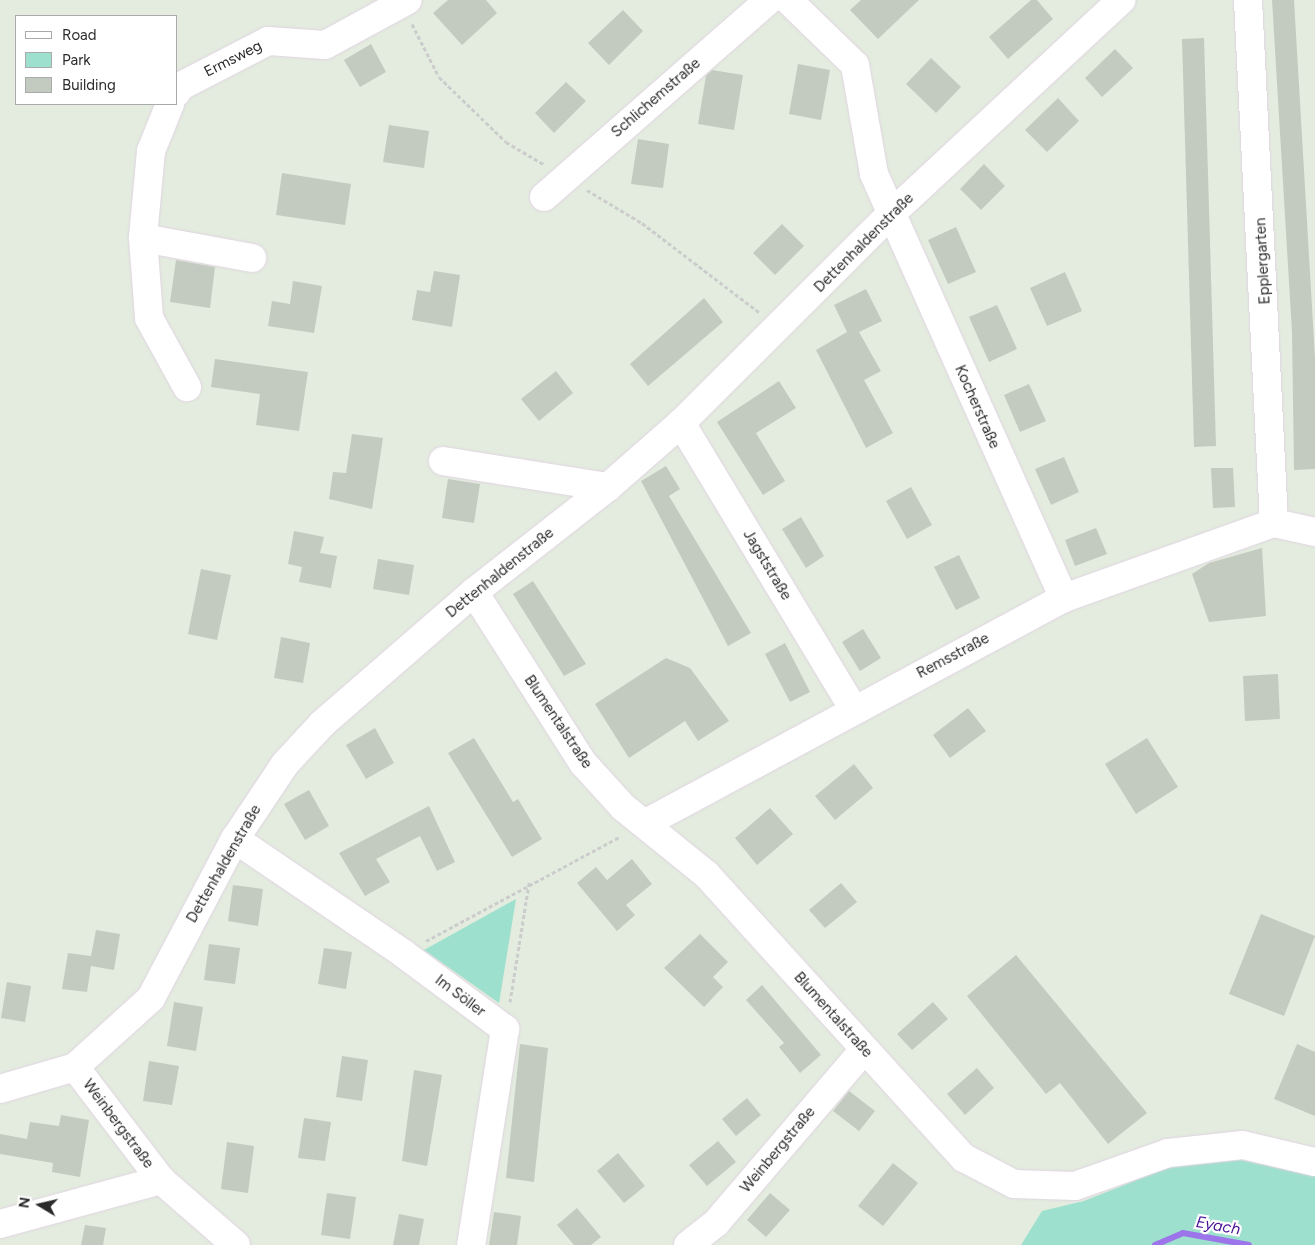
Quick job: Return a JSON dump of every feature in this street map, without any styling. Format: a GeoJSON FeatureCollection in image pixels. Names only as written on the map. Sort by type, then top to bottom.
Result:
{"type":"FeatureCollection","features":[{"type":"Feature","properties":{"kind":"street","name":"Schlichemstraße"},"geometry":{"type":"LineString","coordinates":[[544,197],[769,0]]}},
{"type":"Feature","properties":{"kind":"street"},"geometry":{"type":"LineString","coordinates":[[788,0],[855,65],[874,174],[890,216]]}},
{"type":"Feature","properties":{"kind":"street","name":"Dettenhaldenstraße"},"geometry":{"type":"LineString","coordinates":[[0,1089],[75,1067],[151,998],[235,840],[285,764],[322,724],[474,592],[608,487],[681,423],[890,216],[1121,0]]}},
{"type":"Feature","properties":{"kind":"street","name":"Epplergarten"},"geometry":{"type":"LineString","coordinates":[[1248,0],[1274,522]]}},
{"type":"Feature","properties":{"kind":"street","name":"Ermsweg"},"geometry":{"type":"LineString","coordinates":[[178,91],[181,86],[268,41],[325,45],[405,3]]}},
{"type":"Feature","properties":{"kind":"street"},"geometry":{"type":"LineString","coordinates":[[170,105],[151,151],[143,238],[149,318],[187,387]]}},
{"type":"Feature","properties":{"kind":"street","name":"Kocherstraße"},"geometry":{"type":"LineString","coordinates":[[890,216],[1064,598]]}},
{"type":"Feature","properties":{"kind":"street"},"geometry":{"type":"LineString","coordinates":[[143,238],[252,258]]}},
{"type":"Feature","properties":{"kind":"street","name":"Jagststraße"},"geometry":{"type":"LineString","coordinates":[[681,423],[853,708]]}},
{"type":"Feature","properties":{"kind":"street"},"geometry":{"type":"LineString","coordinates":[[443,461],[608,487]]}},
{"type":"Feature","properties":{"kind":"street"},"geometry":{"type":"LineString","coordinates":[[1274,522],[1315,532]]}},
{"type":"Feature","properties":{"kind":"street","name":"Remsstraße"},"geometry":{"type":"LineString","coordinates":[[646,823],[853,708],[1064,598],[1274,522]]}},
{"type":"Feature","properties":{"kind":"street","name":"Blumentalstraße"},"geometry":{"type":"LineString","coordinates":[[474,592],[583,763],[622,807],[646,823],[707,875],[964,1158],[1014,1184],[1075,1186],[1168,1153],[1243,1145],[1315,1162]]}},
{"type":"Feature","properties":{"kind":"street","name":"Im Söller"},"geometry":{"type":"LineString","coordinates":[[235,840],[404,954],[505,1029]]}},
{"type":"Feature","properties":{"kind":"street"},"geometry":{"type":"LineString","coordinates":[[471,1245],[505,1029]]}},
{"type":"Feature","properties":{"kind":"street","name":"Weinbergstraße"},"geometry":{"type":"LineString","coordinates":[[688,1245],[716,1223],[864,1050]]}},
{"type":"Feature","properties":{"kind":"street","name":"Weinbergstraße"},"geometry":{"type":"LineString","coordinates":[[75,1067],[161,1180],[236,1245]]}},
{"type":"Feature","properties":{"kind":"street","name":"Weinbergstraße"},"geometry":{"type":"LineString","coordinates":[[0,1224],[161,1180]]}},
{"type":"Feature","properties":{"kind":"path"},"geometry":{"type":"LineString","coordinates":[[405,3],[440,77],[506,142],[642,223],[779,327]]}},
{"type":"Feature","properties":{"kind":"path"},"geometry":{"type":"LineString","coordinates":[[404,954],[529,883],[646,823]]}},
{"type":"Feature","properties":{"kind":"path"},"geometry":{"type":"LineString","coordinates":[[505,1029],[529,883]]}},
{"type":"Feature","properties":{"kind":"green space"},"geometry":{"type":"Polygon","coordinates":[[[516,899],[499,1003],[424,950],[516,899]]]}},
{"type":"Feature","properties":{"kind":"green space"},"geometry":{"type":"Polygon","coordinates":[[[1240,1160],[1315,1176],[1315,1245],[1021,1245],[1042,1211],[1084,1201],[1167,1168],[1240,1160]]]}},
{"type":"Feature","properties":{"kind":"building"},"geometry":{"type":"Polygon","coordinates":[[[448,0],[486,0],[497,13],[462,45],[433,13],[448,0]]]}},
{"type":"Feature","properties":{"kind":"building"},"geometry":{"type":"Polygon","coordinates":[[[861,0],[919,0],[878,39],[850,10],[861,0]]]}},
{"type":"Feature","properties":{"kind":"building"},"geometry":{"type":"Polygon","coordinates":[[[1031,0],[1037,0],[1053,19],[1008,59],[989,37],[1031,0]]]}},
{"type":"Feature","properties":{"kind":"building"},"geometry":{"type":"Polygon","coordinates":[[[1272,0],[1294,0],[1315,358],[1315,469],[1294,470],[1292,332],[1272,0]]]}},
{"type":"Feature","properties":{"kind":"building"},"geometry":{"type":"Polygon","coordinates":[[[623,10],[643,31],[609,65],[588,43],[623,10]]]}},
{"type":"Feature","properties":{"kind":"building"},"geometry":{"type":"Polygon","coordinates":[[[1204,38],[1216,446],[1194,447],[1182,39],[1204,38]]]}},
{"type":"Feature","properties":{"kind":"building"},"geometry":{"type":"Polygon","coordinates":[[[371,44],[386,72],[360,87],[344,60],[371,44]]]}},
{"type":"Feature","properties":{"kind":"building"},"geometry":{"type":"Polygon","coordinates":[[[1115,49],[1133,68],[1102,97],[1085,78],[1115,49]]]}},
{"type":"Feature","properties":{"kind":"building"},"geometry":{"type":"Polygon","coordinates":[[[931,58],[961,87],[936,113],[906,84],[931,58]]]}},
{"type":"Feature","properties":{"kind":"building"},"geometry":{"type":"Polygon","coordinates":[[[798,64],[830,70],[821,120],[789,114],[798,64]]]}},
{"type":"Feature","properties":{"kind":"building"},"geometry":{"type":"Polygon","coordinates":[[[712,70],[743,75],[734,130],[698,124],[706,76],[712,70]]]}},
{"type":"Feature","properties":{"kind":"building"},"geometry":{"type":"Polygon","coordinates":[[[566,82],[586,101],[554,133],[535,113],[566,82]]]}},
{"type":"Feature","properties":{"kind":"building"},"geometry":{"type":"Polygon","coordinates":[[[1058,98],[1079,121],[1047,152],[1025,130],[1058,98]]]}},
{"type":"Feature","properties":{"kind":"building"},"geometry":{"type":"Polygon","coordinates":[[[389,125],[429,131],[424,168],[383,162],[389,125]]]}},
{"type":"Feature","properties":{"kind":"building"},"geometry":{"type":"Polygon","coordinates":[[[638,139],[669,144],[663,188],[631,184],[638,139]]]}},
{"type":"Feature","properties":{"kind":"building"},"geometry":{"type":"Polygon","coordinates":[[[984,164],[1005,186],[981,210],[960,189],[984,164]]]}},
{"type":"Feature","properties":{"kind":"building"},"geometry":{"type":"Polygon","coordinates":[[[282,173],[351,184],[345,225],[276,215],[282,173]]]}},
{"type":"Feature","properties":{"kind":"building"},"geometry":{"type":"Polygon","coordinates":[[[782,224],[804,246],[775,275],[753,253],[782,224]]]}},
{"type":"Feature","properties":{"kind":"building"},"geometry":{"type":"Polygon","coordinates":[[[956,227],[976,272],[948,284],[928,240],[956,227]]]}},
{"type":"Feature","properties":{"kind":"building"},"geometry":{"type":"Polygon","coordinates":[[[176,260],[215,267],[210,308],[170,302],[176,260]]]}},
{"type":"Feature","properties":{"kind":"building"},"geometry":{"type":"Polygon","coordinates":[[[434,271],[460,275],[452,327],[412,320],[417,290],[430,292],[434,271]]]}},
{"type":"Feature","properties":{"kind":"building"},"geometry":{"type":"Polygon","coordinates":[[[1065,272],[1082,311],[1047,326],[1030,288],[1065,272]]]}},
{"type":"Feature","properties":{"kind":"building"},"geometry":{"type":"Polygon","coordinates":[[[293,281],[322,286],[314,333],[268,326],[272,301],[290,304],[293,281]]]}},
{"type":"Feature","properties":{"kind":"building"},"geometry":{"type":"Polygon","coordinates":[[[866,289],[882,321],[859,332],[881,371],[864,380],[893,433],[866,448],[816,350],[847,332],[834,305],[866,289]]]}},
{"type":"Feature","properties":{"kind":"building"},"geometry":{"type":"Polygon","coordinates":[[[704,298],[723,322],[648,386],[630,364],[704,298]]]}},
{"type":"Feature","properties":{"kind":"building"},"geometry":{"type":"Polygon","coordinates":[[[997,305],[1017,349],[989,362],[969,317],[997,305]]]}},
{"type":"Feature","properties":{"kind":"building"},"geometry":{"type":"Polygon","coordinates":[[[215,359],[308,372],[299,431],[256,425],[260,394],[211,387],[215,359]]]}},
{"type":"Feature","properties":{"kind":"building"},"geometry":{"type":"Polygon","coordinates":[[[556,371],[573,393],[539,421],[521,399],[556,371]]]}},
{"type":"Feature","properties":{"kind":"building"},"geometry":{"type":"Polygon","coordinates":[[[779,381],[796,408],[756,433],[785,481],[763,495],[717,422],[779,381]]]}},
{"type":"Feature","properties":{"kind":"building"},"geometry":{"type":"Polygon","coordinates":[[[1029,384],[1046,421],[1020,432],[1004,395],[1029,384]]]}},
{"type":"Feature","properties":{"kind":"building"},"geometry":{"type":"Polygon","coordinates":[[[352,434],[383,438],[372,509],[329,499],[333,472],[346,473],[352,434]]]}},
{"type":"Feature","properties":{"kind":"building"},"geometry":{"type":"Polygon","coordinates":[[[1064,457],[1079,492],[1051,505],[1035,469],[1064,457]]]}},
{"type":"Feature","properties":{"kind":"building"},"geometry":{"type":"Polygon","coordinates":[[[666,466],[680,489],[669,496],[751,633],[728,646],[641,481],[666,466]]]}},
{"type":"Feature","properties":{"kind":"building"},"geometry":{"type":"Polygon","coordinates":[[[1211,468],[1233,468],[1235,507],[1213,508],[1211,468]]]}},
{"type":"Feature","properties":{"kind":"building"},"geometry":{"type":"Polygon","coordinates":[[[448,479],[480,484],[474,523],[442,518],[448,479]]]}},
{"type":"Feature","properties":{"kind":"building"},"geometry":{"type":"Polygon","coordinates":[[[911,487],[932,525],[907,539],[886,501],[911,487]]]}},
{"type":"Feature","properties":{"kind":"building"},"geometry":{"type":"Polygon","coordinates":[[[801,517],[824,556],[806,568],[782,529],[801,517]]]}},
{"type":"Feature","properties":{"kind":"building"},"geometry":{"type":"Polygon","coordinates":[[[1096,528],[1107,554],[1075,566],[1065,540],[1096,528]]]}},
{"type":"Feature","properties":{"kind":"building"},"geometry":{"type":"Polygon","coordinates":[[[294,531],[324,537],[320,553],[337,556],[331,588],[299,582],[302,567],[288,564],[294,531]]]}},
{"type":"Feature","properties":{"kind":"building"},"geometry":{"type":"Polygon","coordinates":[[[1262,548],[1266,616],[1209,622],[1192,574],[1209,563],[1262,548]]]}},
{"type":"Feature","properties":{"kind":"building"},"geometry":{"type":"Polygon","coordinates":[[[959,555],[980,598],[956,610],[934,567],[959,555]]]}},
{"type":"Feature","properties":{"kind":"building"},"geometry":{"type":"Polygon","coordinates":[[[378,559],[414,565],[409,595],[373,589],[378,559]]]}},
{"type":"Feature","properties":{"kind":"building"},"geometry":{"type":"Polygon","coordinates":[[[201,569],[231,575],[217,640],[188,634],[201,569]]]}},
{"type":"Feature","properties":{"kind":"building"},"geometry":{"type":"Polygon","coordinates":[[[533,581],[586,664],[564,676],[513,594],[533,581]]]}},
{"type":"Feature","properties":{"kind":"building"},"geometry":{"type":"Polygon","coordinates":[[[863,629],[881,658],[860,671],[842,642],[863,629]]]}},
{"type":"Feature","properties":{"kind":"building"},"geometry":{"type":"Polygon","coordinates":[[[281,637],[310,643],[303,683],[274,678],[281,637]]]}},
{"type":"Feature","properties":{"kind":"building"},"geometry":{"type":"Polygon","coordinates":[[[785,643],[810,692],[790,702],[765,654],[785,643]]]}},
{"type":"Feature","properties":{"kind":"building"},"geometry":{"type":"Polygon","coordinates":[[[666,658],[690,668],[729,721],[698,741],[685,721],[629,758],[595,704],[666,658]]]}},
{"type":"Feature","properties":{"kind":"building"},"geometry":{"type":"Polygon","coordinates":[[[1278,674],[1280,719],[1245,721],[1243,676],[1278,674]]]}},
{"type":"Feature","properties":{"kind":"building"},"geometry":{"type":"Polygon","coordinates":[[[968,708],[986,731],[950,758],[933,735],[968,708]]]}},
{"type":"Feature","properties":{"kind":"building"},"geometry":{"type":"Polygon","coordinates":[[[375,728],[394,763],[366,779],[346,745],[375,728]]]}},
{"type":"Feature","properties":{"kind":"building"},"geometry":{"type":"Polygon","coordinates":[[[474,738],[513,802],[518,799],[542,839],[512,857],[448,753],[474,738]]]}},
{"type":"Feature","properties":{"kind":"building"},"geometry":{"type":"Polygon","coordinates":[[[1147,738],[1178,787],[1136,814],[1105,764],[1147,738]]]}},
{"type":"Feature","properties":{"kind":"building"},"geometry":{"type":"Polygon","coordinates":[[[854,764],[873,788],[835,820],[815,796],[854,764]]]}},
{"type":"Feature","properties":{"kind":"building"},"geometry":{"type":"Polygon","coordinates":[[[309,790],[329,826],[305,840],[284,804],[309,790]]]}},
{"type":"Feature","properties":{"kind":"building"},"geometry":{"type":"Polygon","coordinates":[[[429,806],[455,862],[437,871],[420,836],[376,859],[390,882],[365,896],[339,853],[429,806]]]}},
{"type":"Feature","properties":{"kind":"building"},"geometry":{"type":"Polygon","coordinates":[[[770,808],[793,834],[757,865],[735,838],[770,808]]]}},
{"type":"Feature","properties":{"kind":"building"},"geometry":{"type":"Polygon","coordinates":[[[632,859],[652,884],[626,905],[635,915],[617,931],[577,883],[596,867],[607,880],[632,859]]]}},
{"type":"Feature","properties":{"kind":"building"},"geometry":{"type":"Polygon","coordinates":[[[841,883],[857,902],[825,928],[809,910],[841,883]]]}},
{"type":"Feature","properties":{"kind":"building"},"geometry":{"type":"Polygon","coordinates":[[[233,885],[263,889],[258,926],[228,921],[233,885]]]}},
{"type":"Feature","properties":{"kind":"building"},"geometry":{"type":"Polygon","coordinates":[[[1261,914],[1315,936],[1284,1016],[1229,994],[1261,914]]]}},
{"type":"Feature","properties":{"kind":"building"},"geometry":{"type":"Polygon","coordinates":[[[96,930],[120,934],[114,970],[91,966],[87,992],[62,989],[68,953],[91,956],[96,930]]]}},
{"type":"Feature","properties":{"kind":"building"},"geometry":{"type":"Polygon","coordinates":[[[700,934],[728,962],[713,977],[723,987],[704,1007],[664,968],[700,934]]]}},
{"type":"Feature","properties":{"kind":"building"},"geometry":{"type":"Polygon","coordinates":[[[209,944],[240,948],[235,984],[204,980],[209,944]]]}},
{"type":"Feature","properties":{"kind":"building"},"geometry":{"type":"Polygon","coordinates":[[[324,948],[352,952],[346,989],[318,984],[324,948]]]}},
{"type":"Feature","properties":{"kind":"building"},"geometry":{"type":"Polygon","coordinates":[[[1016,955],[1147,1113],[1108,1144],[1060,1083],[1046,1094],[967,996],[1016,955]]]}},
{"type":"Feature","properties":{"kind":"building"},"geometry":{"type":"Polygon","coordinates":[[[7,982],[31,986],[25,1022],[1,1018],[7,982]]]}},
{"type":"Feature","properties":{"kind":"building"},"geometry":{"type":"Polygon","coordinates":[[[762,985],[821,1055],[800,1073],[779,1047],[784,1043],[746,1000],[762,985]]]}},
{"type":"Feature","properties":{"kind":"building"},"geometry":{"type":"Polygon","coordinates":[[[174,1002],[203,1007],[196,1051],[167,1046],[174,1002]]]}},
{"type":"Feature","properties":{"kind":"building"},"geometry":{"type":"Polygon","coordinates":[[[933,1002],[948,1019],[912,1050],[897,1034],[933,1002]]]}},
{"type":"Feature","properties":{"kind":"building"},"geometry":{"type":"Polygon","coordinates":[[[520,1044],[548,1048],[534,1182],[506,1178],[520,1044]]]}},
{"type":"Feature","properties":{"kind":"building"},"geometry":{"type":"Polygon","coordinates":[[[1297,1044],[1315,1052],[1315,1116],[1274,1099],[1297,1044]]]}},
{"type":"Feature","properties":{"kind":"building"},"geometry":{"type":"Polygon","coordinates":[[[342,1056],[368,1060],[362,1101],[336,1097],[342,1056]]]}},
{"type":"Feature","properties":{"kind":"building"},"geometry":{"type":"Polygon","coordinates":[[[149,1061],[179,1066],[172,1105],[143,1101],[149,1061]]]}},
{"type":"Feature","properties":{"kind":"building"},"geometry":{"type":"Polygon","coordinates":[[[977,1068],[994,1088],[965,1115],[947,1094],[977,1068]]]}},
{"type":"Feature","properties":{"kind":"building"},"geometry":{"type":"Polygon","coordinates":[[[414,1070],[442,1075],[427,1166],[402,1161],[414,1070]]]}},
{"type":"Feature","properties":{"kind":"building"},"geometry":{"type":"Polygon","coordinates":[[[849,1091],[875,1111],[859,1131],[833,1111],[849,1091]]]}},
{"type":"Feature","properties":{"kind":"building"},"geometry":{"type":"Polygon","coordinates":[[[747,1098],[761,1115],[736,1136],[722,1119],[747,1098]]]}},
{"type":"Feature","properties":{"kind":"building"},"geometry":{"type":"Polygon","coordinates":[[[61,1115],[89,1120],[80,1177],[52,1172],[53,1163],[0,1154],[0,1134],[27,1139],[30,1122],[59,1126],[61,1115]]]}},
{"type":"Feature","properties":{"kind":"building"},"geometry":{"type":"Polygon","coordinates":[[[304,1118],[331,1122],[325,1161],[298,1158],[304,1118]]]}},
{"type":"Feature","properties":{"kind":"building"},"geometry":{"type":"Polygon","coordinates":[[[718,1141],[736,1162],[707,1186],[689,1165],[718,1141]]]}},
{"type":"Feature","properties":{"kind":"building"},"geometry":{"type":"Polygon","coordinates":[[[227,1142],[254,1146],[248,1193],[221,1189],[227,1142]]]}},
{"type":"Feature","properties":{"kind":"building"},"geometry":{"type":"Polygon","coordinates":[[[618,1153],[645,1186],[624,1203],[597,1171],[618,1153]]]}},
{"type":"Feature","properties":{"kind":"building"},"geometry":{"type":"Polygon","coordinates":[[[893,1163],[918,1183],[883,1226],[858,1206],[893,1163]]]}},
{"type":"Feature","properties":{"kind":"building"},"geometry":{"type":"Polygon","coordinates":[[[327,1193],[356,1197],[350,1239],[321,1235],[327,1193]]]}},
{"type":"Feature","properties":{"kind":"building"},"geometry":{"type":"Polygon","coordinates":[[[770,1193],[790,1210],[766,1237],[747,1220],[770,1193]]]}},
{"type":"Feature","properties":{"kind":"building"},"geometry":{"type":"Polygon","coordinates":[[[577,1208],[601,1237],[591,1245],[574,1245],[557,1225],[577,1208]]]}},
{"type":"Feature","properties":{"kind":"building"},"geometry":{"type":"Polygon","coordinates":[[[494,1212],[521,1216],[517,1245],[489,1245],[494,1212]]]}},
{"type":"Feature","properties":{"kind":"building"},"geometry":{"type":"Polygon","coordinates":[[[399,1214],[424,1219],[419,1245],[393,1245],[399,1214]]]}},
{"type":"Feature","properties":{"kind":"building"},"geometry":{"type":"Polygon","coordinates":[[[85,1225],[106,1228],[103,1245],[81,1245],[85,1225]]]}},
{"type":"Feature","properties":{"kind":"waterway","name":"Eyach"},"geometry":{"type":"LineString","coordinates":[[1155,1245],[1183,1233],[1249,1245]]}}]}
